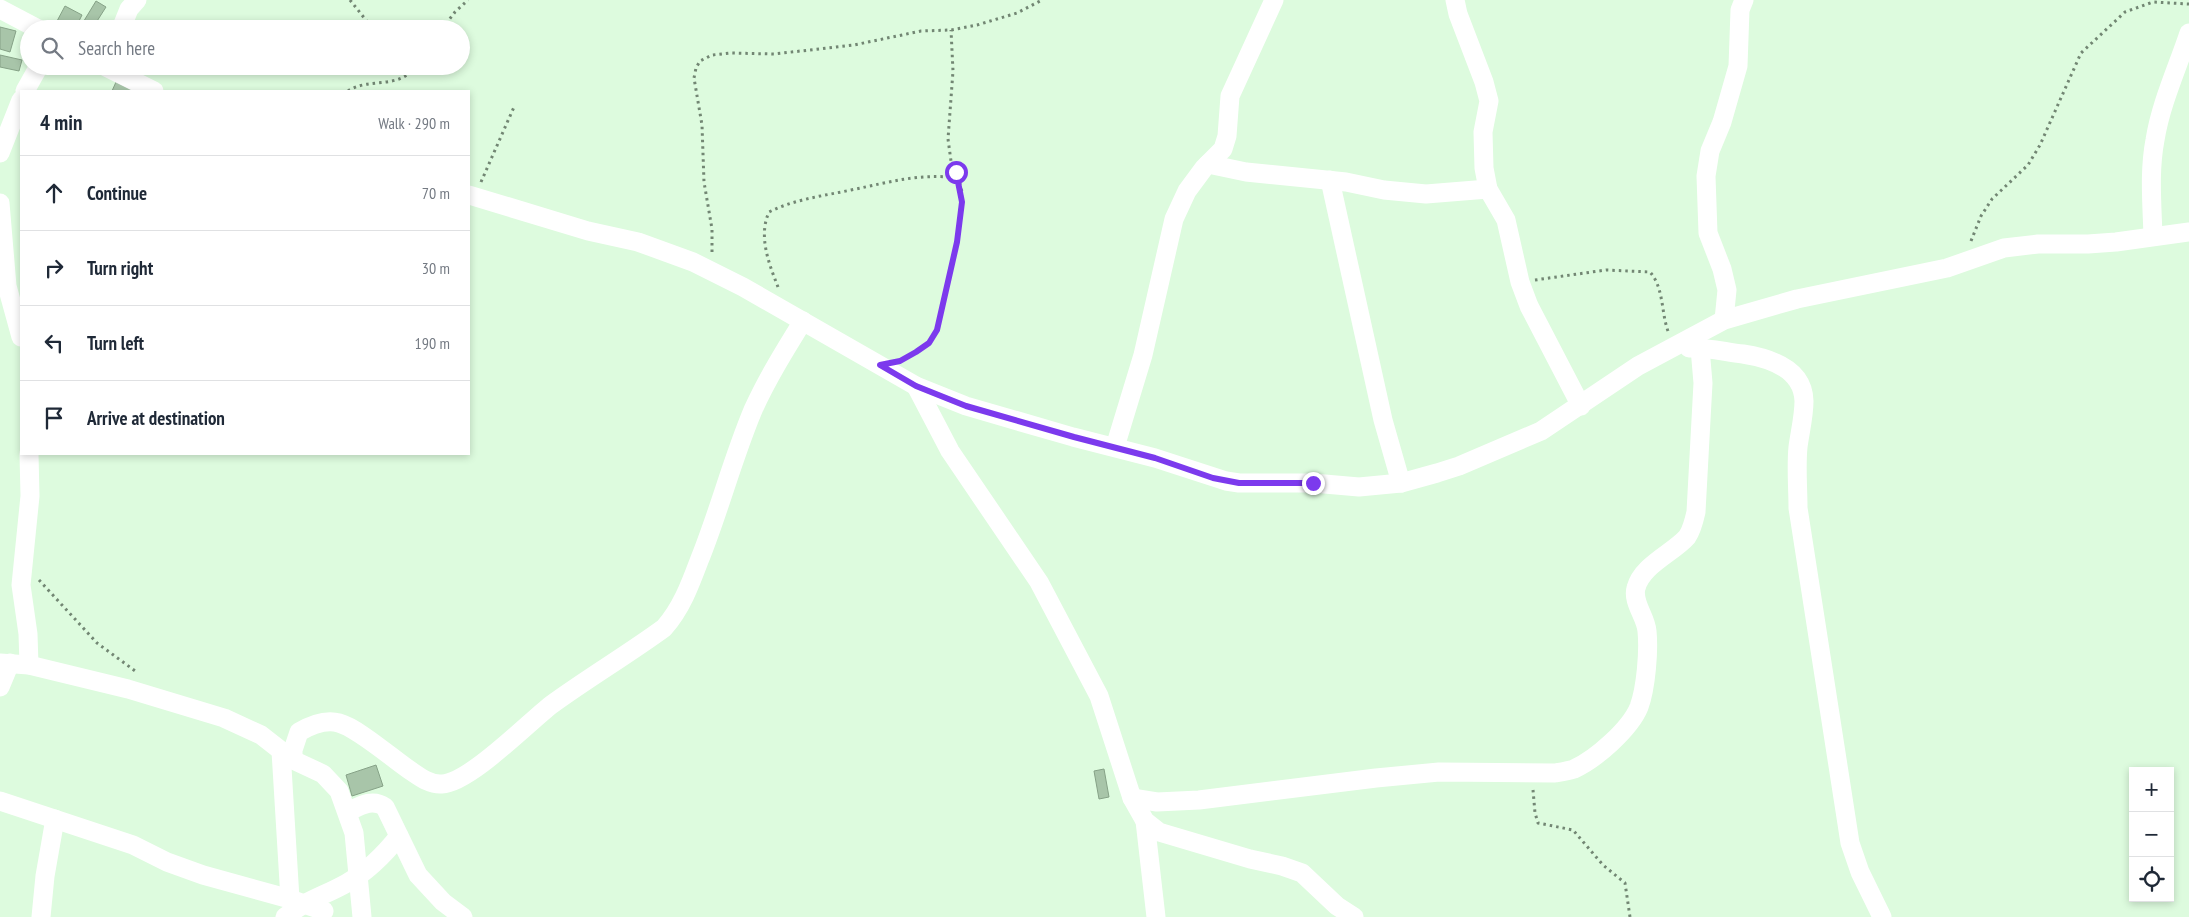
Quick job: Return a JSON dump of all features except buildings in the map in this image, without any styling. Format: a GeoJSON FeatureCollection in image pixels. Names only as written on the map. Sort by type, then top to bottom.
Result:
{"type":"FeatureCollection","features":[{"type":"Feature","properties":{"kind":"street"},"geometry":{"type":"LineString","coordinates":[[125,20],[129,9],[137,0]]}},
{"type":"Feature","properties":{"kind":"street"},"geometry":{"type":"LineString","coordinates":[[1116,447],[1143,355],[1174,219],[1187,191],[1222,149],[1227,136],[1230,96],[1274,0]]}},
{"type":"Feature","properties":{"kind":"street"},"geometry":{"type":"LineString","coordinates":[[1455,0],[1470,50],[1484,82],[1489,101],[1483,132],[1484,168],[1488,189],[1506,220],[1520,282],[1552,352],[1581,406]]}},
{"type":"Feature","properties":{"kind":"street"},"geometry":{"type":"LineString","coordinates":[[1724,320],[1726,282],[1708,233],[1706,176],[1710,151],[1722,122],[1738,66],[1740,10],[1744,0]]}},
{"type":"Feature","properties":{"kind":"street"},"geometry":{"type":"LineString","coordinates":[[0,9],[21,20]]}},
{"type":"Feature","properties":{"kind":"street"},"geometry":{"type":"LineString","coordinates":[[2154,236],[2151,190],[2154,141],[2166,96],[2189,33]]}},
{"type":"Feature","properties":{"kind":"street"},"geometry":{"type":"LineString","coordinates":[[26,90],[34,75]]}},
{"type":"Feature","properties":{"kind":"street"},"geometry":{"type":"LineString","coordinates":[[123,75],[152,90]]}},
{"type":"Feature","properties":{"kind":"street"},"geometry":{"type":"LineString","coordinates":[[0,153],[20,103]]}},
{"type":"Feature","properties":{"kind":"street"},"geometry":{"type":"LineString","coordinates":[[1208,164],[1246,172],[1330,180],[1384,190],[1426,194],[1488,189]]}},
{"type":"Feature","properties":{"kind":"street"},"geometry":{"type":"LineString","coordinates":[[1330,180],[1382,420],[1401,483]]}},
{"type":"Feature","properties":{"kind":"street"},"geometry":{"type":"LineString","coordinates":[[472,196],[579,228],[638,242],[709,270],[916,386],[975,408],[1074,437],[1116,447],[1213,478],[1239,483],[1313,483],[1359,487],[1401,483],[1459,466],[1541,431],[1638,366],[1724,320],[1797,300],[1879,283],[1963,262],[2004,248],[2038,244],[2088,244],[2189,232]]}},
{"type":"Feature","properties":{"kind":"street"},"geometry":{"type":"LineString","coordinates":[[0,203],[7,286],[20,333]]}},
{"type":"Feature","properties":{"kind":"street"},"geometry":{"type":"LineString","coordinates":[[0,315],[7,286]]}},
{"type":"Feature","properties":{"kind":"street"},"geometry":{"type":"LineString","coordinates":[[287,755],[294,750],[299,732],[311,725],[325,722],[339,723],[362,735],[432,784],[454,782],[500,749],[551,706],[664,628],[676,614],[691,580],[709,536],[753,411],[770,375],[803,321]]}},
{"type":"Feature","properties":{"kind":"street"},"geometry":{"type":"LineString","coordinates":[[1670,349],[1700,348],[1762,357],[1778,363],[1789,370],[1802,390],[1804,401],[1798,455],[1799,518],[1850,843],[1860,872],[1882,917]]}},
{"type":"Feature","properties":{"kind":"street"},"geometry":{"type":"LineString","coordinates":[[1132,798],[1157,802],[1199,800],[1439,772],[1555,773],[1573,769],[1593,757],[1628,724],[1639,708],[1643,692],[1648,646],[1647,629],[1636,595],[1636,587],[1656,561],[1687,536],[1692,527],[1696,512],[1703,383],[1700,348]]}},
{"type":"Feature","properties":{"kind":"street"},"geometry":{"type":"LineString","coordinates":[[916,386],[950,451],[1039,582],[1099,696],[1132,798],[1146,821],[1159,832],[1302,873],[1337,906],[1354,917]]}},
{"type":"Feature","properties":{"kind":"street"},"geometry":{"type":"LineString","coordinates":[[0,687],[28,634],[21,585],[30,496],[30,455]]}},
{"type":"Feature","properties":{"kind":"street"},"geometry":{"type":"LineString","coordinates":[[13,664],[128,689],[242,725],[261,735],[287,755],[323,774],[340,792],[354,833],[362,917]]}},
{"type":"Feature","properties":{"kind":"street"},"geometry":{"type":"LineString","coordinates":[[287,755],[292,906]]}},
{"type":"Feature","properties":{"kind":"street"},"geometry":{"type":"LineString","coordinates":[[0,801],[133,844],[167,862],[292,906],[324,912]]}},
{"type":"Feature","properties":{"kind":"street"},"geometry":{"type":"LineString","coordinates":[[348,812],[369,803],[378,802],[385,807],[418,875],[443,902],[463,917]]}},
{"type":"Feature","properties":{"kind":"street"},"geometry":{"type":"LineString","coordinates":[[41,917],[54,819]]}},
{"type":"Feature","properties":{"kind":"street"},"geometry":{"type":"LineString","coordinates":[[1146,821],[1156,917]]}},
{"type":"Feature","properties":{"kind":"street"},"geometry":{"type":"LineString","coordinates":[[292,906],[333,890],[358,876],[382,856],[399,836]]}},
{"type":"Feature","properties":{"kind":"path"},"geometry":{"type":"LineString","coordinates":[[350,0],[366,20]]}},
{"type":"Feature","properties":{"kind":"path"},"geometry":{"type":"LineString","coordinates":[[448,20],[454,12],[468,0]]}},
{"type":"Feature","properties":{"kind":"path"},"geometry":{"type":"LineString","coordinates":[[709,270],[712,229],[704,182],[702,125],[694,78],[700,61],[712,55],[774,54],[854,44],[921,31],[951,30],[1004,17],[1036,5],[1042,0]]}},
{"type":"Feature","properties":{"kind":"path"},"geometry":{"type":"LineString","coordinates":[[1963,262],[1981,216],[1989,205],[2028,165],[2040,146],[2081,53],[2125,12],[2154,2],[2189,4]]}},
{"type":"Feature","properties":{"kind":"path"},"geometry":{"type":"LineString","coordinates":[[880,365],[900,361],[929,343],[937,330],[957,242],[962,202],[959,178],[949,150],[953,71],[951,30]]}},
{"type":"Feature","properties":{"kind":"path"},"geometry":{"type":"LineString","coordinates":[[350,90],[359,86],[397,81],[407,75]]}},
{"type":"Feature","properties":{"kind":"path"},"geometry":{"type":"LineString","coordinates":[[472,196],[514,107]]}},
{"type":"Feature","properties":{"kind":"path"},"geometry":{"type":"LineString","coordinates":[[778,289],[766,247],[765,221],[769,212],[813,197],[899,179],[928,176],[959,178]]}},
{"type":"Feature","properties":{"kind":"path"},"geometry":{"type":"LineString","coordinates":[[1520,282],[1606,270],[1650,272],[1659,288],[1670,349]]}},
{"type":"Feature","properties":{"kind":"path"},"geometry":{"type":"LineString","coordinates":[[24,565],[97,643],[143,678],[159,698]]}},
{"type":"Feature","properties":{"kind":"path"},"geometry":{"type":"LineString","coordinates":[[1532,774],[1535,813],[1538,823],[1572,830],[1603,865],[1625,883],[1630,917]]}},
{"type":"Feature","properties":{"kind":"route"},"geometry":{"type":"LineString","coordinates":[[956,172],[960,182],[962,202],[957,242],[937,330],[929,343],[916,352],[900,361],[880,365],[916,386],[966,406],[1155,458],[1213,478],[1239,483],[1313,483]]}}]}
